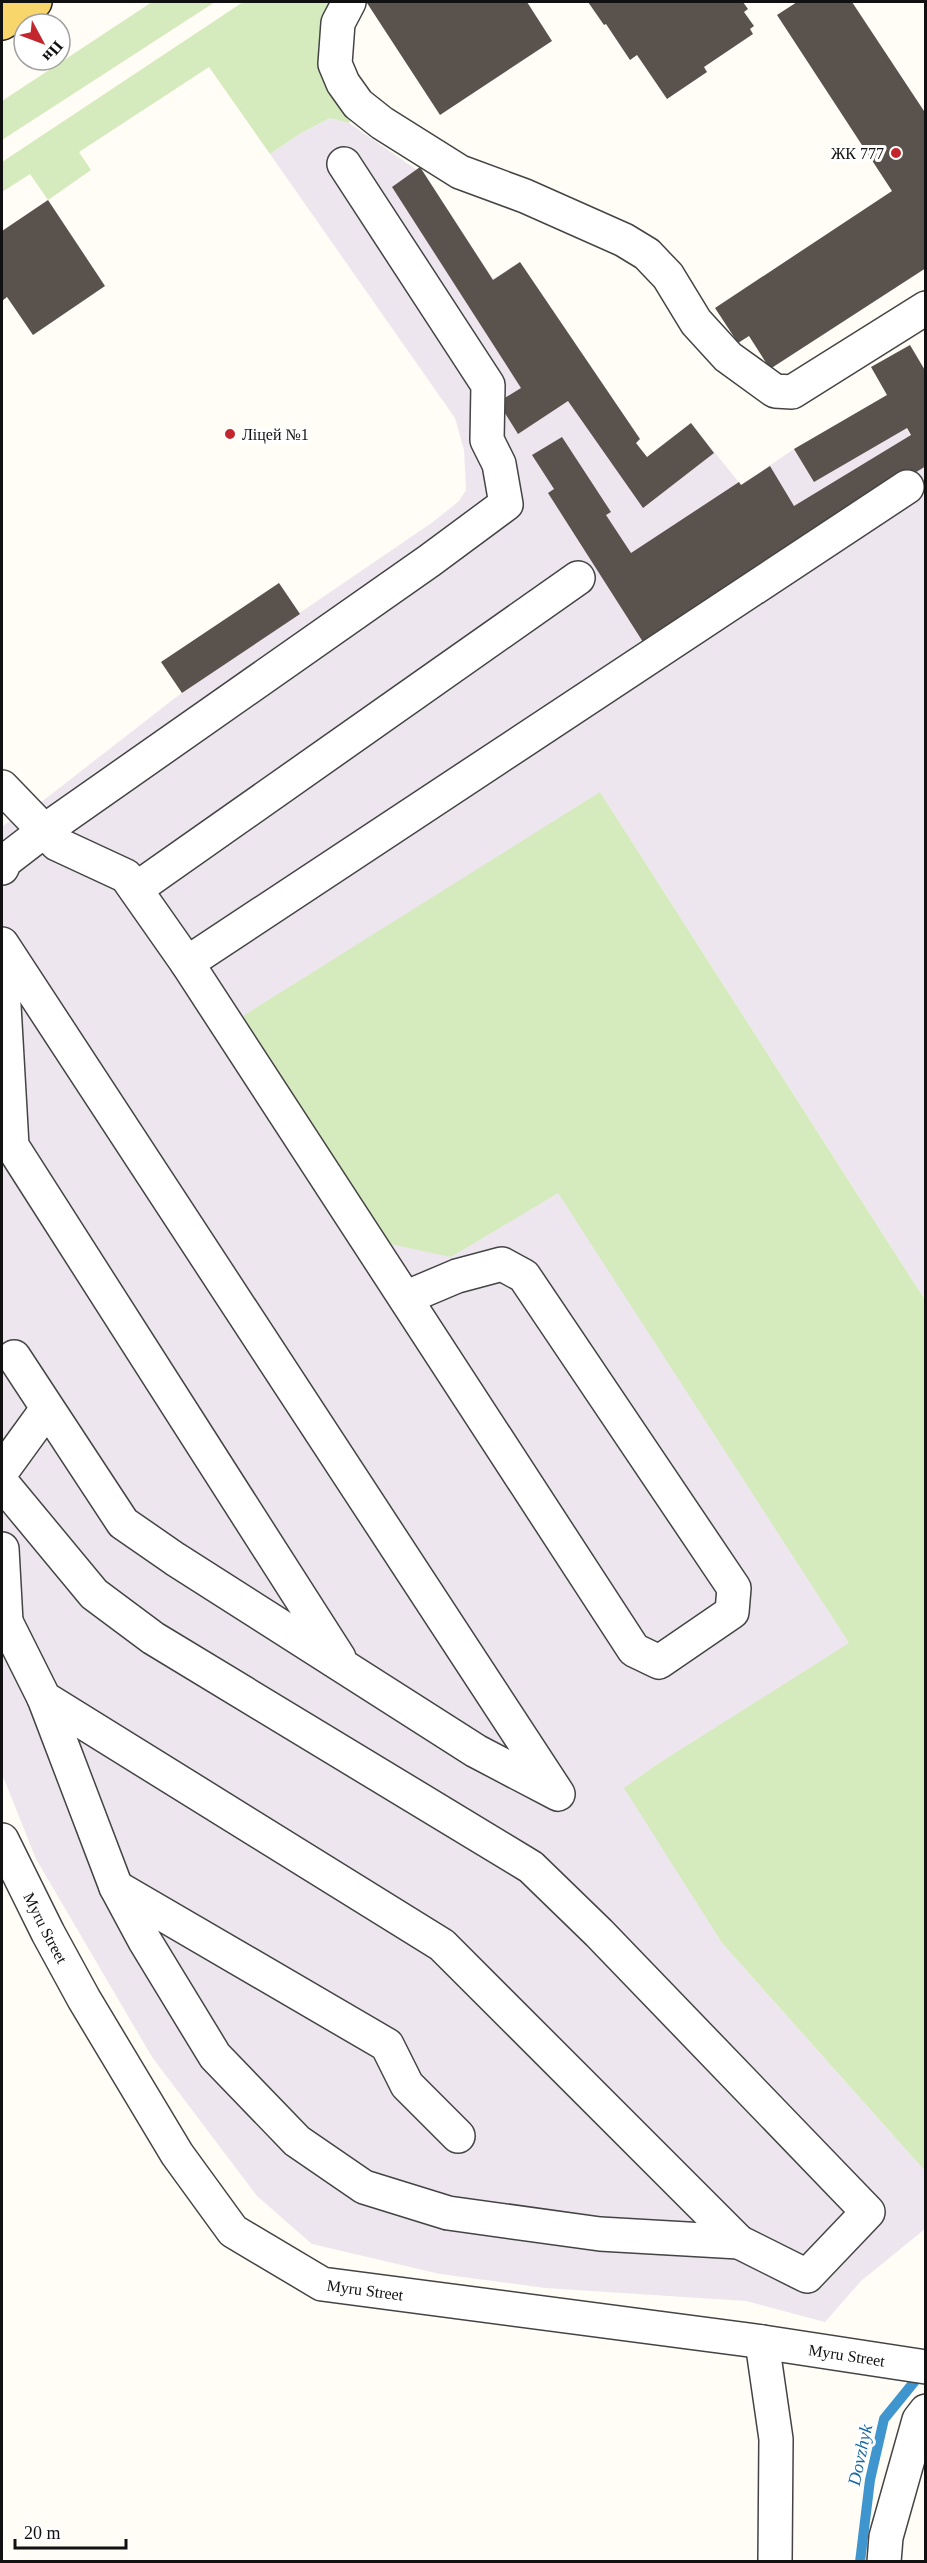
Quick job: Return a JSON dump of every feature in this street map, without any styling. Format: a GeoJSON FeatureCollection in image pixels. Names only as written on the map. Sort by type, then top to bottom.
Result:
{"type":"FeatureCollection","features":[{"type":"Feature","properties":{"kind":"main road"},"geometry":{"type":"LineString","coordinates":[[2,23],[35,2]]}},
{"type":"Feature","properties":{"kind":"street"},"geometry":{"type":"LineString","coordinates":[[348,2],[338,23],[335,64],[343,83],[358,104],[382,123],[460,172],[525,196],[604,231],[647,254],[668,276],[696,322],[711,340],[728,357],[775,391],[792,392],[926,308]]}},
{"type":"Feature","properties":{"kind":"street"},"geometry":{"type":"LineString","coordinates":[[2,868],[5,861],[44,831],[429,561],[506,504],[499,464],[487,440],[488,386],[344,164]]}},
{"type":"Feature","properties":{"kind":"street"},"geometry":{"type":"LineString","coordinates":[[187,963],[907,487]]}},
{"type":"Feature","properties":{"kind":"street"},"geometry":{"type":"LineString","coordinates":[[136,889],[578,578]]}},
{"type":"Feature","properties":{"kind":"street"},"geometry":{"type":"LineString","coordinates":[[2,787],[57,844],[126,876],[136,889],[187,963],[634,1650],[659,1662],[732,1612],[734,1588],[524,1276],[502,1264],[457,1276],[405,1298]]}},
{"type":"Feature","properties":{"kind":"street"},"geometry":{"type":"LineString","coordinates":[[2,944],[558,1794],[476,1751],[175,1559],[123,1523],[14,1357]]}},
{"type":"Feature","properties":{"kind":"street"},"geometry":{"type":"LineString","coordinates":[[2,970],[12,1146],[344,1666]]}},
{"type":"Feature","properties":{"kind":"street"},"geometry":{"type":"LineString","coordinates":[[2,1471],[47,1408]]}},
{"type":"Feature","properties":{"kind":"street"},"geometry":{"type":"LineString","coordinates":[[2,1483],[94,1594],[153,1638],[531,1867],[600,1933],[868,2212],[807,2276],[739,2242],[442,1945],[44,1698]]}},
{"type":"Feature","properties":{"kind":"street"},"geometry":{"type":"LineString","coordinates":[[2,1549],[4,1622],[44,1698],[116,1887],[145,1941],[215,2056],[297,2141],[363,2187],[448,2213],[600,2234],[739,2242]]}},
{"type":"Feature","properties":{"kind":"street","name":"Myru Street"},"geometry":{"type":"LineString","coordinates":[[2,1840],[84,1999],[177,2154],[233,2231],[322,2284],[762,2342],[926,2367]]}},
{"type":"Feature","properties":{"kind":"street"},"geometry":{"type":"LineString","coordinates":[[116,1887],[387,2045],[407,2085],[458,2136]]}},
{"type":"Feature","properties":{"kind":"street"},"geometry":{"type":"LineString","coordinates":[[762,2342],[776,2439],[775,2562]]}},
{"type":"Feature","properties":{"kind":"street"},"geometry":{"type":"LineString","coordinates":[[884,2562],[886,2537],[920,2420],[926,2411]]}},
{"type":"Feature","properties":{"kind":"shaded area"},"geometry":{"type":"Polygon","coordinates":[[[330,118],[349,123],[417,170],[420,167],[493,279],[520,262],[640,439],[636,444],[647,457],[691,423],[741,485],[794,449],[887,395],[925,461],[925,1300],[600,792],[451,1257],[558,1192],[850,1644],[659,1763],[625,1788],[722,1943],[925,2171],[925,2229],[861,2281],[825,2322],[746,2301],[545,2288],[440,2274],[312,2244],[257,2196],[152,2057],[36,1859],[2,1774],[2,827],[25,809],[40,803],[175,698],[433,522],[459,501],[466,490],[464,450],[455,418],[270,154],[301,133],[330,118]]]}},
{"type":"Feature","properties":{"kind":"green space"},"geometry":{"type":"Polygon","coordinates":[[[152,2],[215,2],[2,140],[2,101],[46,72],[72,72],[72,55],[152,2]]]}},
{"type":"Feature","properties":{"kind":"green space"},"geometry":{"type":"Polygon","coordinates":[[[243,2],[336,2],[353,117],[349,123],[330,118],[301,133],[270,154],[209,67],[79,152],[91,170],[48,200],[30,174],[2,192],[2,162],[243,2]]]}},
{"type":"Feature","properties":{"kind":"green space"},"geometry":{"type":"Polygon","coordinates":[[[600,792],[925,1300],[925,2171],[722,1943],[624,1788],[659,1763],[849,1643],[558,1193],[451,1257],[390,1244],[243,1016],[600,792]]]}},
{"type":"Feature","properties":{"kind":"building"},"geometry":{"type":"Polygon","coordinates":[[[527,2],[552,41],[440,115],[367,3],[527,2]]]}},
{"type":"Feature","properties":{"kind":"building"},"geometry":{"type":"Polygon","coordinates":[[[588,2],[743,2],[748,9],[744,12],[754,26],[750,29],[753,34],[704,67],[707,72],[667,99],[637,55],[630,60],[588,2]]]}},
{"type":"Feature","properties":{"kind":"building","name":"ЖК 777"},"geometry":{"type":"Polygon","coordinates":[[[797,2],[852,2],[926,114],[926,268],[770,369],[749,336],[738,343],[715,308],[892,191],[777,15],[797,2]]]}},
{"type":"Feature","properties":{"kind":"building"},"geometry":{"type":"Polygon","coordinates":[[[420,167],[493,280],[520,262],[640,439],[636,443],[647,457],[691,423],[714,453],[643,508],[568,401],[518,434],[498,402],[521,388],[392,187],[420,167]]]}},
{"type":"Feature","properties":{"kind":"building"},"geometry":{"type":"Polygon","coordinates":[[[48,200],[105,286],[33,335],[7,297],[2,301],[2,231],[48,200]]]}},
{"type":"Feature","properties":{"kind":"building"},"geometry":{"type":"Polygon","coordinates":[[[910,345],[926,372],[926,466],[643,642],[548,493],[554,489],[532,455],[562,437],[611,512],[606,515],[631,553],[739,482],[741,485],[770,466],[794,506],[911,435],[907,428],[814,482],[794,449],[887,395],[871,367],[910,345]]]}},
{"type":"Feature","properties":{"kind":"building"},"geometry":{"type":"Polygon","coordinates":[[[279,583],[300,614],[182,693],[161,662],[279,583]]]}},
{"type":"Feature","properties":{"kind":"waterway","name":"Dovzhyk"},"geometry":{"type":"LineString","coordinates":[[860,2562],[870,2480],[884,2419],[923,2371]]}},
{"type":"Feature","properties":{"kind":"place","name":"ЖК 777"},"geometry":{"type":"Point","coordinates":[896,153]}},
{"type":"Feature","properties":{"kind":"place","name":"Ліцей №1"},"geometry":{"type":"Point","coordinates":[230,434]}}]}
